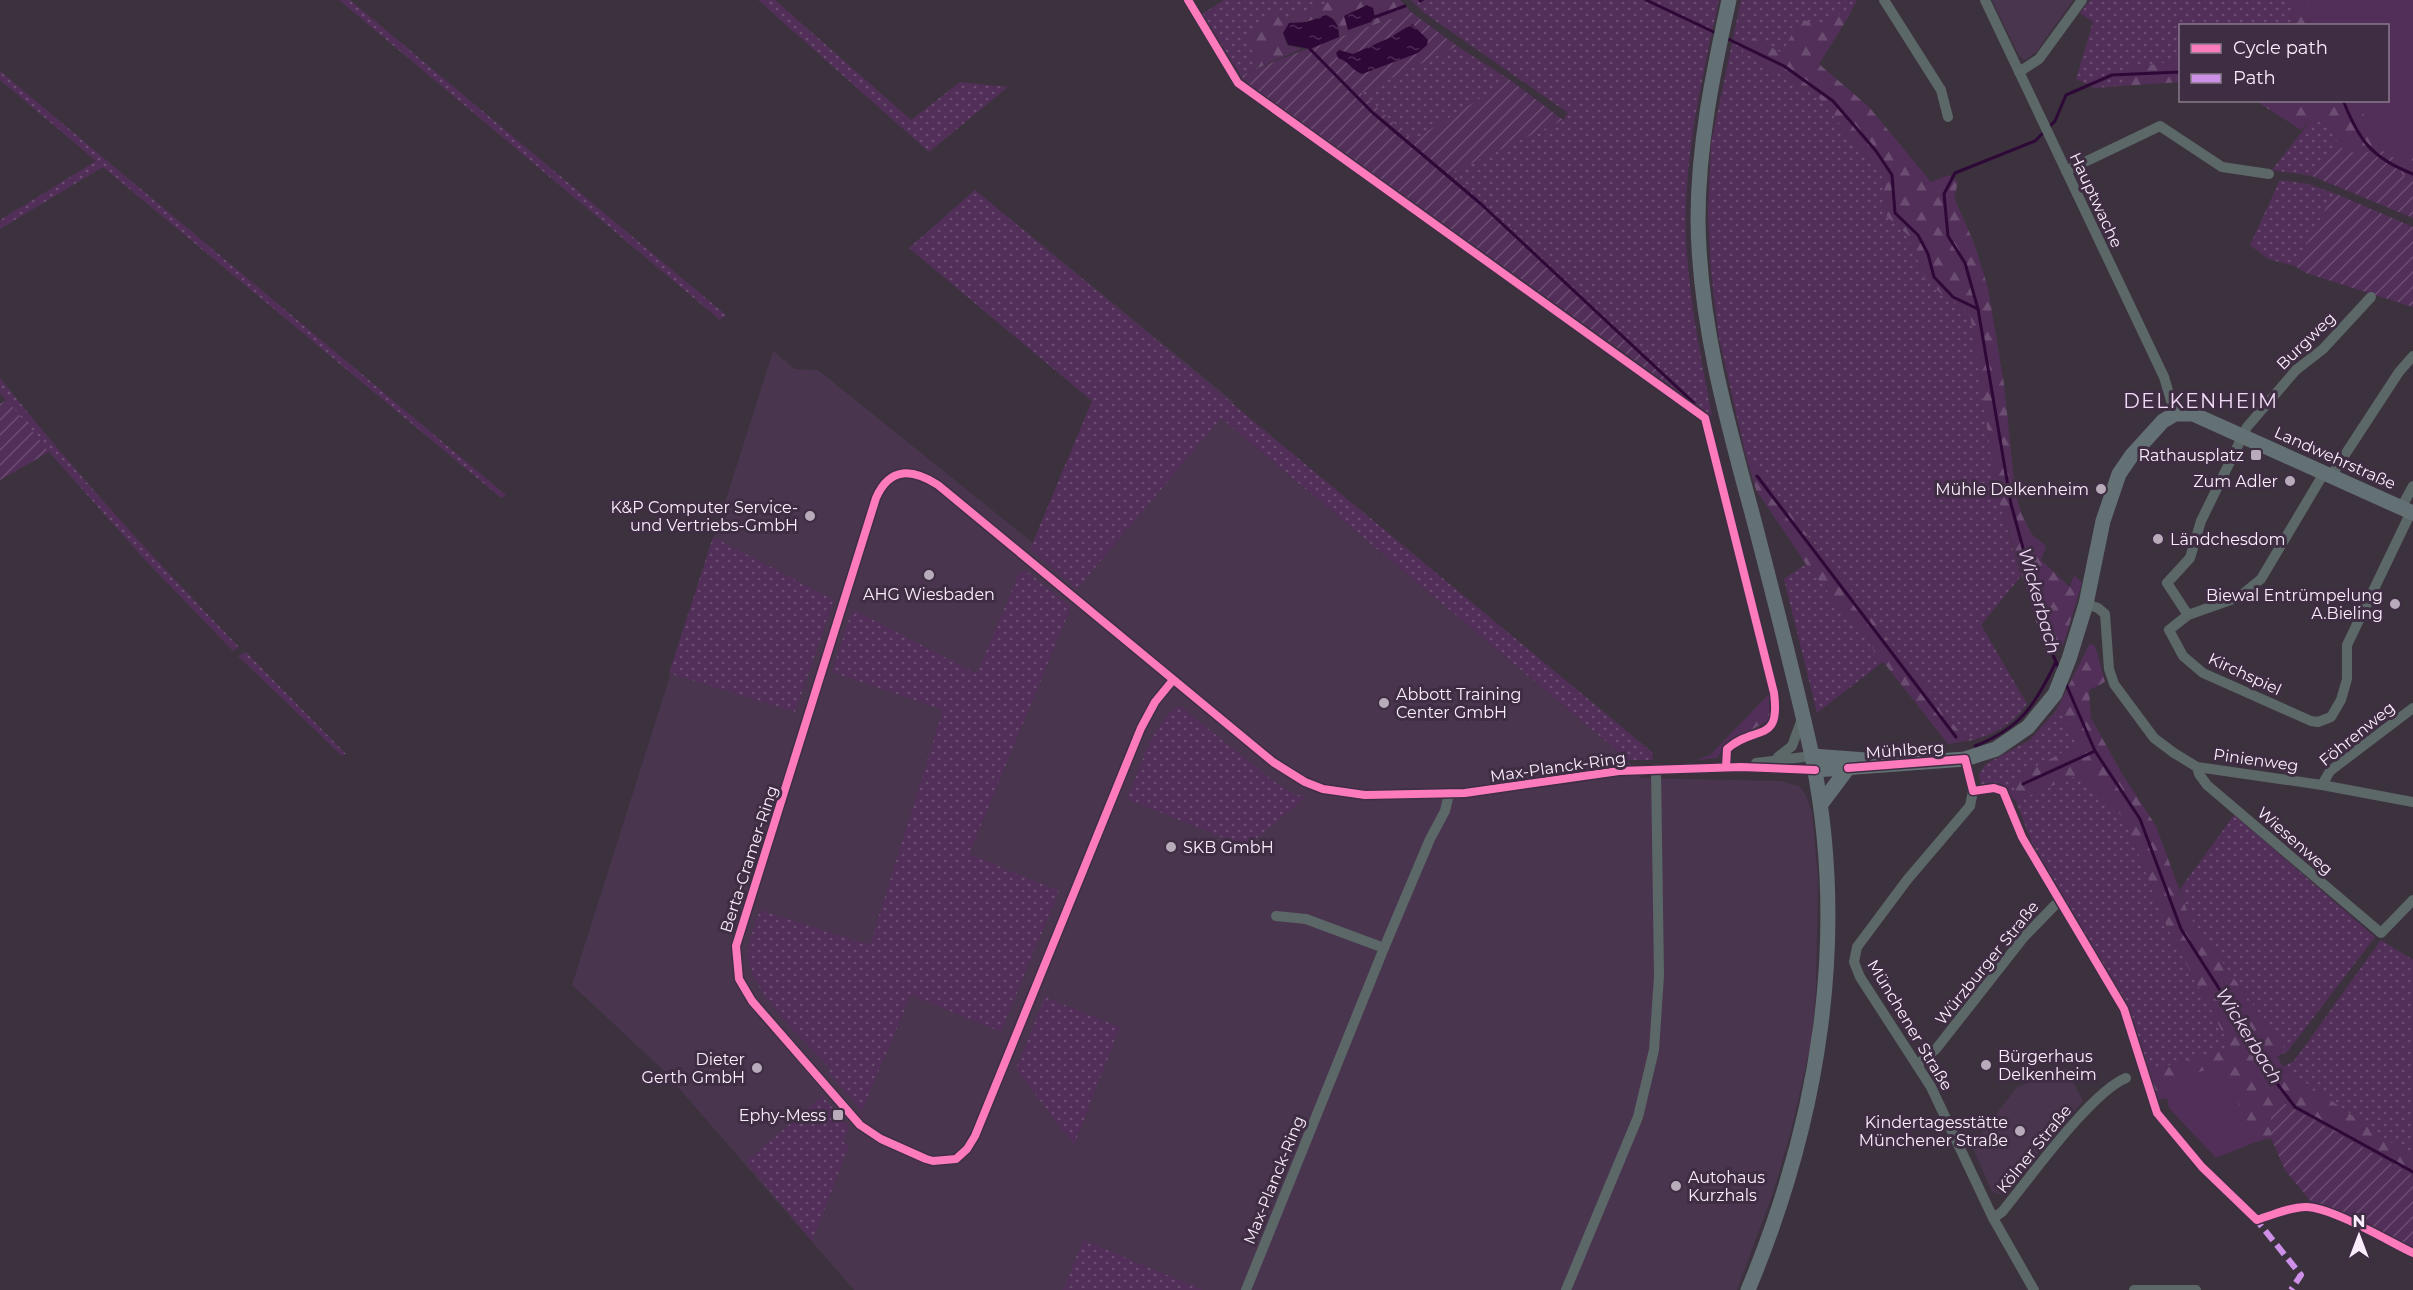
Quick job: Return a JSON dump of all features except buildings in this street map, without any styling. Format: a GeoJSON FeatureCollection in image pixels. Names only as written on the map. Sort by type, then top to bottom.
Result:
{"type":"FeatureCollection","features":[{"type":"Feature","properties":{"kind":"main road"},"geometry":{"type":"LineString","coordinates":[[1729,0],[1705,117],[1699,186],[1702,290],[1718,376],[1814,763],[1826,843],[1828,922],[1827,980],[1820,1043],[1796,1155],[1772,1228],[1748,1290]]}},
{"type":"Feature","properties":{"kind":"main road"},"geometry":{"type":"LineString","coordinates":[[2169,418],[2193,414],[2242,436]]}},
{"type":"Feature","properties":{"kind":"main road","name":"Mühlberg"},"geometry":{"type":"LineString","coordinates":[[1814,763],[1848,768],[1965,759],[2010,740],[2042,713],[2055,694],[2069,659],[2086,604],[2103,521],[2119,474],[2132,455],[2169,418]]}},
{"type":"Feature","properties":{"kind":"main road","name":"Landwehrstraße"},"geometry":{"type":"LineString","coordinates":[[2242,436],[2408,511]]}},
{"type":"Feature","properties":{"kind":"main road","name":"Mühlberg"},"geometry":{"type":"LineString","coordinates":[[1814,763],[1835,756],[1885,764]]}},
{"type":"Feature","properties":{"kind":"main road"},"geometry":{"type":"LineString","coordinates":[[1821,804],[1848,768]]}},
{"type":"Feature","properties":{"kind":"street"},"geometry":{"type":"LineString","coordinates":[[1884,0],[1941,90],[1948,117]]}},
{"type":"Feature","properties":{"kind":"street","name":"Hauptwache"},"geometry":{"type":"LineString","coordinates":[[1985,0],[2169,387],[2169,418]]}},
{"type":"Feature","properties":{"kind":"street"},"geometry":{"type":"LineString","coordinates":[[2019,72],[2038,59],[2082,0]]}},
{"type":"Feature","properties":{"kind":"street"},"geometry":{"type":"LineString","coordinates":[[2066,171],[2160,126],[2222,167],[2269,174]]}},
{"type":"Feature","properties":{"kind":"street","name":"Burgweg"},"geometry":{"type":"LineString","coordinates":[[2188,615],[2167,583],[2190,558],[2201,521],[2242,436],[2296,370],[2323,349],[2371,297]]}},
{"type":"Feature","properties":{"kind":"street"},"geometry":{"type":"LineString","coordinates":[[2188,615],[2239,597],[2261,579],[2328,475],[2399,372],[2413,356]]}},
{"type":"Feature","properties":{"kind":"street","name":"Berta-Cramer-Ring"},"geometry":{"type":"LineString","coordinates":[[1173,680],[1155,702],[1141,728],[1005,1063],[967,1149],[956,1159],[933,1161],[869,1132],[844,1108],[752,1001],[739,979],[736,946],[872,511],[883,485],[893,477],[909,473],[925,477],[938,485],[1273,762],[1305,782],[1351,794],[1449,794]]}},
{"type":"Feature","properties":{"kind":"street"},"geometry":{"type":"LineString","coordinates":[[2408,511],[2413,486]]}},
{"type":"Feature","properties":{"kind":"street","name":"Kirchspiel"},"geometry":{"type":"LineString","coordinates":[[2188,615],[2169,630],[2183,656],[2203,673],[2311,721],[2318,722],[2331,717],[2341,700],[2347,679],[2348,645],[2408,511]]}},
{"type":"Feature","properties":{"kind":"street","name":"Pinienweg"},"geometry":{"type":"LineString","coordinates":[[2086,604],[2098,608],[2105,614],[2109,669],[2117,690],[2154,738],[2197,766],[2322,785],[2413,802]]}},
{"type":"Feature","properties":{"kind":"street","name":"Föhrenweg"},"geometry":{"type":"LineString","coordinates":[[2322,785],[2330,771],[2413,708]]}},
{"type":"Feature","properties":{"kind":"street"},"geometry":{"type":"LineString","coordinates":[[1775,759],[1792,746],[1803,716]]}},
{"type":"Feature","properties":{"kind":"street","name":"Max-Planck-Ring"},"geometry":{"type":"LineString","coordinates":[[1741,766],[1775,759],[1814,763]]}},
{"type":"Feature","properties":{"kind":"street","name":"Münchener Straße"},"geometry":{"type":"LineString","coordinates":[[1965,759],[1973,791],[1968,811],[1907,880],[1857,947],[1854,955],[1860,976],[1917,1065],[1947,1118],[1993,1218],[2034,1290]]}},
{"type":"Feature","properties":{"kind":"street","name":"Max-Planck-Ring"},"geometry":{"type":"LineString","coordinates":[[1246,1290],[1384,948],[1430,839],[1445,811],[1449,794],[1579,776],[1656,769],[1814,763]]}},
{"type":"Feature","properties":{"kind":"street","name":"Wiesenweg"},"geometry":{"type":"LineString","coordinates":[[2197,766],[2199,774],[2207,784],[2381,933],[2413,900]]}},
{"type":"Feature","properties":{"kind":"street"},"geometry":{"type":"LineString","coordinates":[[1566,1290],[1638,1117],[1654,1050],[1659,976],[1656,769]]}},
{"type":"Feature","properties":{"kind":"street","name":"Würzburger Straße"},"geometry":{"type":"LineString","coordinates":[[1917,1065],[1936,1049],[2024,937],[2055,905]]}},
{"type":"Feature","properties":{"kind":"street"},"geometry":{"type":"LineString","coordinates":[[1276,916],[1306,919],[1384,948]]}},
{"type":"Feature","properties":{"kind":"street","name":"Kölner Straße"},"geometry":{"type":"LineString","coordinates":[[1993,1218],[2002,1212],[2090,1105],[2118,1081],[2126,1078]]}},
{"type":"Feature","properties":{"kind":"street"},"geometry":{"type":"LineString","coordinates":[[2134,1290],[2196,1290]]}},
{"type":"Feature","properties":{"kind":"shaded area"},"geometry":{"type":"Polygon","coordinates":[[[1992,0],[2073,0],[2036,52],[2025,60],[2019,56],[1992,0]]]}},
{"type":"Feature","properties":{"kind":"shaded area"},"geometry":{"type":"Polygon","coordinates":[[[975,190],[1234,402],[1221,418],[1628,760],[1641,778],[1780,781],[1799,786],[1806,795],[1812,812],[1818,878],[1816,989],[1812,1039],[1791,1131],[1773,1193],[1737,1290],[854,1290],[663,1070],[572,985],[773,351],[795,369],[818,370],[1033,543],[1092,401],[909,248],[975,190]]]}},
{"type":"Feature","properties":{"kind":"shaded area","name":"Kindertagesstätte Münchener Straße"},"geometry":{"type":"Polygon","coordinates":[[[2066,1068],[2083,1101],[2002,1195],[1992,1192],[1972,1146],[2017,1087],[2066,1068]]]}},
{"type":"Feature","properties":{"kind":"green space"},"geometry":{"type":"Polygon","coordinates":[[[339,0],[350,0],[726,315],[720,320],[339,0]]]}},
{"type":"Feature","properties":{"kind":"green space"},"geometry":{"type":"Polygon","coordinates":[[[758,0],[775,0],[911,120],[960,82],[1008,87],[929,152],[758,0]]]}},
{"type":"Feature","properties":{"kind":"green space"},"geometry":{"type":"Polygon","coordinates":[[[1224,0],[1334,0],[1288,18],[1249,39],[1258,68],[1241,76],[1202,14],[1224,0]]]}},
{"type":"Feature","properties":{"kind":"green space"},"geometry":{"type":"Polygon","coordinates":[[[1334,0],[1400,0],[1411,12],[1339,37],[1336,23],[1326,15],[1304,22],[1283,33],[1287,45],[1301,49],[1258,68],[1248,39],[1271,13],[1288,18],[1334,0]]]}},
{"type":"Feature","properties":{"kind":"green space"},"geometry":{"type":"Polygon","coordinates":[[[1411,0],[1719,0],[1695,119],[1686,210],[1690,285],[1712,416],[1665,382],[1669,375],[1450,173],[1563,120],[1568,113],[1423,12],[1411,0]]]}},
{"type":"Feature","properties":{"kind":"green space"},"geometry":{"type":"Polygon","coordinates":[[[1741,0],[1857,0],[1849,16],[1835,14],[1826,26],[1782,53],[1748,35],[1743,51],[1820,99],[1883,178],[1887,217],[1907,234],[1925,279],[1945,297],[1970,313],[1997,494],[2021,576],[1981,625],[2027,704],[2010,723],[1981,738],[1973,740],[1958,730],[1746,456],[1719,338],[1711,272],[1708,213],[1711,144],[1741,0]]]}},
{"type":"Feature","properties":{"kind":"green space"},"geometry":{"type":"Polygon","coordinates":[[[2090,0],[2294,0],[2290,24],[2179,24],[2179,61],[2132,67],[2120,86],[2095,88],[2076,79],[2093,22],[2080,13],[2090,0]]]}},
{"type":"Feature","properties":{"kind":"green space"},"geometry":{"type":"Polygon","coordinates":[[[2294,0],[2312,0],[2310,24],[2290,24],[2294,0]]]}},
{"type":"Feature","properties":{"kind":"green space"},"geometry":{"type":"Polygon","coordinates":[[[2312,0],[2413,0],[2413,154],[2377,144],[2358,102],[2389,102],[2389,24],[2310,24],[2312,0]]]}},
{"type":"Feature","properties":{"kind":"green space"},"geometry":{"type":"Polygon","coordinates":[[[1411,12],[1457,46],[1361,93],[1413,140],[1510,80],[1563,120],[1451,173],[1670,375],[1665,382],[1245,82],[1241,76],[1304,50],[1411,12]]]}},
{"type":"Feature","properties":{"kind":"green space"},"geometry":{"type":"Polygon","coordinates":[[[1835,14],[1849,16],[1819,64],[1869,107],[1931,182],[1949,175],[1958,182],[1954,198],[1974,243],[1988,288],[2004,384],[2015,490],[2021,513],[2032,535],[2046,546],[2041,560],[2070,587],[2074,575],[2082,583],[2063,645],[2046,654],[1997,494],[1970,313],[1945,297],[1925,279],[1907,234],[1887,217],[1883,178],[1820,99],[1743,52],[1748,35],[1782,53],[1800,19],[1826,26],[1835,14]]]}},
{"type":"Feature","properties":{"kind":"green space"},"geometry":{"type":"Polygon","coordinates":[[[1457,46],[1510,80],[1413,141],[1361,93],[1457,46]]]}},
{"type":"Feature","properties":{"kind":"green space"},"geometry":{"type":"Polygon","coordinates":[[[2179,61],[2179,82],[2120,86],[2132,67],[2179,61]]]}},
{"type":"Feature","properties":{"kind":"green space"},"geometry":{"type":"Polygon","coordinates":[[[0,71],[506,495],[501,498],[103,167],[0,229],[0,220],[96,161],[0,80],[0,71]]]}},
{"type":"Feature","properties":{"kind":"green space"},"geometry":{"type":"Polygon","coordinates":[[[2258,102],[2358,102],[2377,144],[2413,154],[2413,180],[2403,177],[2378,149],[2360,155],[2341,148],[2327,124],[2311,120],[2301,130],[2258,102]]]}},
{"type":"Feature","properties":{"kind":"green space"},"geometry":{"type":"Polygon","coordinates":[[[2311,120],[2327,124],[2337,141],[2312,176],[2272,170],[2311,120]]]}},
{"type":"Feature","properties":{"kind":"green space"},"geometry":{"type":"Polygon","coordinates":[[[2337,141],[2341,148],[2360,155],[2378,148],[2396,159],[2403,176],[2413,180],[2413,218],[2312,176],[2337,141]]]}},
{"type":"Feature","properties":{"kind":"green space"},"geometry":{"type":"Polygon","coordinates":[[[2280,180],[2308,184],[2334,193],[2295,266],[2268,259],[2250,245],[2280,180]]]}},
{"type":"Feature","properties":{"kind":"green space"},"geometry":{"type":"Polygon","coordinates":[[[975,190],[1652,752],[1653,760],[1628,760],[1221,418],[1077,589],[1030,549],[1092,401],[909,248],[975,190]]]}},
{"type":"Feature","properties":{"kind":"green space"},"geometry":{"type":"Polygon","coordinates":[[[2334,193],[2413,227],[2413,307],[2306,273],[2295,266],[2334,193]]]}},
{"type":"Feature","properties":{"kind":"green space"},"geometry":{"type":"Polygon","coordinates":[[[0,378],[116,516],[239,647],[233,651],[146,561],[49,452],[0,393],[0,378]]]}},
{"type":"Feature","properties":{"kind":"green space"},"geometry":{"type":"Polygon","coordinates":[[[7,400],[49,452],[0,480],[0,404],[7,400]]]}},
{"type":"Feature","properties":{"kind":"green space"},"geometry":{"type":"Polygon","coordinates":[[[1746,456],[1958,730],[1973,740],[1948,744],[1806,564],[1756,490],[1746,456]]]}},
{"type":"Feature","properties":{"kind":"green space"},"geometry":{"type":"Polygon","coordinates":[[[713,537],[834,600],[795,712],[669,673],[713,537]]]}},
{"type":"Feature","properties":{"kind":"green space"},"geometry":{"type":"Polygon","coordinates":[[[1806,564],[1884,661],[1817,713],[1784,579],[1806,564]]]}},
{"type":"Feature","properties":{"kind":"green space"},"geometry":{"type":"Polygon","coordinates":[[[1025,570],[1071,607],[969,854],[1059,891],[1001,1032],[911,995],[862,1111],[829,1073],[830,1069],[778,1013],[755,980],[749,964],[748,950],[752,935],[760,910],[870,945],[943,710],[832,672],[851,613],[856,611],[977,674],[1019,573],[1025,570]]]}},
{"type":"Feature","properties":{"kind":"green space"},"geometry":{"type":"Polygon","coordinates":[[[2089,645],[2095,646],[2105,682],[2089,690],[2091,718],[2121,772],[2156,826],[2189,916],[2287,1052],[2277,1056],[2283,1067],[2413,1158],[2413,1176],[2284,1103],[2271,1112],[2271,1138],[2256,1142],[2221,1065],[2164,1084],[2167,1098],[2156,1100],[2148,1071],[2231,1048],[2167,927],[2125,819],[2080,774],[2016,801],[2014,787],[2020,775],[2077,745],[2062,714],[2056,711],[2089,645]]]}},
{"type":"Feature","properties":{"kind":"green space"},"geometry":{"type":"Polygon","coordinates":[[[246,652],[346,754],[342,756],[238,656],[246,652]]]}},
{"type":"Feature","properties":{"kind":"green space"},"geometry":{"type":"Polygon","coordinates":[[[1769,694],[1770,720],[1728,742],[1717,758],[1696,760],[1710,755],[1769,694]]]}},
{"type":"Feature","properties":{"kind":"green space"},"geometry":{"type":"Polygon","coordinates":[[[1180,706],[1276,783],[1294,794],[1306,797],[1246,847],[1127,799],[1155,732],[1171,711],[1180,706]]]}},
{"type":"Feature","properties":{"kind":"green space"},"geometry":{"type":"Polygon","coordinates":[[[2056,711],[2062,714],[2077,745],[2020,775],[2016,801],[2001,787],[1981,786],[1979,774],[1986,764],[2030,740],[2056,711]]]}},
{"type":"Feature","properties":{"kind":"green space"},"geometry":{"type":"Polygon","coordinates":[[[2080,774],[2125,819],[2167,927],[2232,1048],[2148,1071],[2132,1019],[2109,975],[2036,854],[2016,801],[2080,774]]]}},
{"type":"Feature","properties":{"kind":"green space"},"geometry":{"type":"Polygon","coordinates":[[[2234,815],[2375,937],[2287,1052],[2189,916],[2180,889],[2234,815]]]}},
{"type":"Feature","properties":{"kind":"green space"},"geometry":{"type":"Polygon","coordinates":[[[2381,940],[2413,960],[2413,1158],[2283,1067],[2294,1061],[2381,940]]]}},
{"type":"Feature","properties":{"kind":"green space"},"geometry":{"type":"Polygon","coordinates":[[[1045,997],[1120,1027],[1074,1145],[1016,1069],[1045,997]]]}},
{"type":"Feature","properties":{"kind":"green space"},"geometry":{"type":"Polygon","coordinates":[[[2221,1065],[2256,1142],[2216,1158],[2169,1108],[2164,1084],[2221,1065]]]}},
{"type":"Feature","properties":{"kind":"green space"},"geometry":{"type":"Polygon","coordinates":[[[822,1096],[849,1127],[843,1142],[849,1146],[812,1241],[746,1162],[822,1096]]]}},
{"type":"Feature","properties":{"kind":"green space"},"geometry":{"type":"Polygon","coordinates":[[[2284,1103],[2413,1176],[2413,1248],[2312,1203],[2285,1170],[2271,1138],[2271,1112],[2284,1103]]]}},
{"type":"Feature","properties":{"kind":"green space"},"geometry":{"type":"Polygon","coordinates":[[[1083,1240],[1203,1290],[1063,1290],[1083,1240]]]}},
{"type":"Feature","properties":{"kind":"water"},"geometry":{"type":"Polygon","coordinates":[[[1367,5],[1373,8],[1375,17],[1371,22],[1348,30],[1344,16],[1367,5]]]}},
{"type":"Feature","properties":{"kind":"water"},"geometry":{"type":"Polygon","coordinates":[[[1326,15],[1336,23],[1339,37],[1310,49],[1288,45],[1283,33],[1289,23],[1307,22],[1326,15]]]}},
{"type":"Feature","properties":{"kind":"water"},"geometry":{"type":"Polygon","coordinates":[[[1412,24],[1428,40],[1427,45],[1418,53],[1362,74],[1338,58],[1336,53],[1339,50],[1353,54],[1389,38],[1412,24]]]}},
{"type":"Feature","properties":{"kind":"waterway"},"geometry":{"type":"LineString","coordinates":[[1646,0],[1718,34]]}},
{"type":"Feature","properties":{"kind":"waterway"},"geometry":{"type":"LineString","coordinates":[[1375,17],[1405,6]]}},
{"type":"Feature","properties":{"kind":"waterway"},"geometry":{"type":"LineString","coordinates":[[1726,38],[1784,66],[1833,101],[1876,151],[1892,175],[1895,213],[1918,235],[1928,254],[1934,277],[1953,297],[1978,309]]}},
{"type":"Feature","properties":{"kind":"waterway"},"geometry":{"type":"LineString","coordinates":[[1310,49],[1372,112],[1481,204],[1694,403]]}},
{"type":"Feature","properties":{"kind":"waterway","name":"Wickerbach"},"geometry":{"type":"LineString","coordinates":[[2059,668],[2051,651],[2011,504],[1978,309],[1965,263],[1948,236],[1944,194],[1955,173],[2035,141],[2055,121],[2066,95],[2112,75],[2179,72]]}},
{"type":"Feature","properties":{"kind":"waterway","name":"Wickerbach"},"geometry":{"type":"LineString","coordinates":[[2344,102],[2355,127],[2369,146],[2387,161],[2413,174]]}},
{"type":"Feature","properties":{"kind":"waterway"},"geometry":{"type":"LineString","coordinates":[[1757,476],[1956,737]]}},
{"type":"Feature","properties":{"kind":"waterway"},"geometry":{"type":"LineString","coordinates":[[1975,746],[2004,731],[2025,713],[2041,691],[2056,662]]}},
{"type":"Feature","properties":{"kind":"waterway","name":"Wickerbach"},"geometry":{"type":"LineString","coordinates":[[2065,682],[2095,751],[2140,819],[2181,929],[2255,1045],[2269,1073],[2295,1107],[2413,1172]]}},
{"type":"Feature","properties":{"kind":"waterway"},"geometry":{"type":"LineString","coordinates":[[2023,784],[2095,751]]}},
{"type":"Feature","properties":{"kind":"marked path"},"geometry":{"type":"LineString","coordinates":[[2254,1217],[2301,1275],[2291,1290]]}},
{"type":"Feature","properties":{"kind":"cycle path"},"geometry":{"type":"LineString","coordinates":[[1188,0],[1238,83],[1705,418],[1774,693],[1775,709],[1774,720],[1770,727],[1727,749],[1726,767]]}},
{"type":"Feature","properties":{"kind":"cycle path"},"geometry":{"type":"LineString","coordinates":[[1173,680],[1155,702],[1141,728],[975,1136],[967,1149],[956,1159],[933,1161],[881,1139],[860,1125],[752,1001],[739,979],[736,946],[876,498],[888,480],[895,476],[911,474],[938,485],[1273,762],[1305,782],[1323,789],[1365,795],[1465,793],[1619,771],[1741,767],[1815,770]]}},
{"type":"Feature","properties":{"kind":"cycle path"},"geometry":{"type":"LineString","coordinates":[[1848,768],[1965,759],[1973,791],[1994,788],[2003,791],[2022,837],[2124,1009],[2157,1113],[2202,1167],[2257,1220],[2294,1208],[2317,1208],[2344,1218],[2413,1253]]}},
{"type":"Feature","properties":{"kind":"place","name":"Rathausplatz"},"geometry":{"type":"Point","coordinates":[2256,455]}},
{"type":"Feature","properties":{"kind":"place","name":"Zum Adler"},"geometry":{"type":"Point","coordinates":[2290,481]}},
{"type":"Feature","properties":{"kind":"place","name":"Mühle Delkenheim"},"geometry":{"type":"Point","coordinates":[2101,489]}},
{"type":"Feature","properties":{"kind":"place","name":"K&P Computer Service- und Vertriebs-GmbH"},"geometry":{"type":"Point","coordinates":[810,516]}},
{"type":"Feature","properties":{"kind":"place","name":"Ländchesdom"},"geometry":{"type":"Point","coordinates":[2158,539]}},
{"type":"Feature","properties":{"kind":"place","name":"AHG Wiesbaden"},"geometry":{"type":"Point","coordinates":[929,575]}},
{"type":"Feature","properties":{"kind":"place","name":"Biewal Entrümpelung A.Bieling"},"geometry":{"type":"Point","coordinates":[2395,604]}},
{"type":"Feature","properties":{"kind":"place","name":"Abbott Training Center GmbH"},"geometry":{"type":"Point","coordinates":[1384,703]}},
{"type":"Feature","properties":{"kind":"place","name":"SKB GmbH"},"geometry":{"type":"Point","coordinates":[1171,847]}},
{"type":"Feature","properties":{"kind":"place","name":"Bürgerhaus Delkenheim"},"geometry":{"type":"Point","coordinates":[1986,1065]}},
{"type":"Feature","properties":{"kind":"place","name":"Dieter Gerth GmbH"},"geometry":{"type":"Point","coordinates":[757,1068]}},
{"type":"Feature","properties":{"kind":"place","name":"Ephy-Mess"},"geometry":{"type":"Point","coordinates":[838,1115]}},
{"type":"Feature","properties":{"kind":"place","name":"Kindertagesstätte Münchener Straße"},"geometry":{"type":"Point","coordinates":[2020,1131]}},
{"type":"Feature","properties":{"kind":"place","name":"Autohaus Kurzhals"},"geometry":{"type":"Point","coordinates":[1676,1186]}},
{"type":"Feature","properties":{"kind":"district","name":"DELKENHEIM"},"geometry":{"type":"Point","coordinates":[2201,401]}}]}
